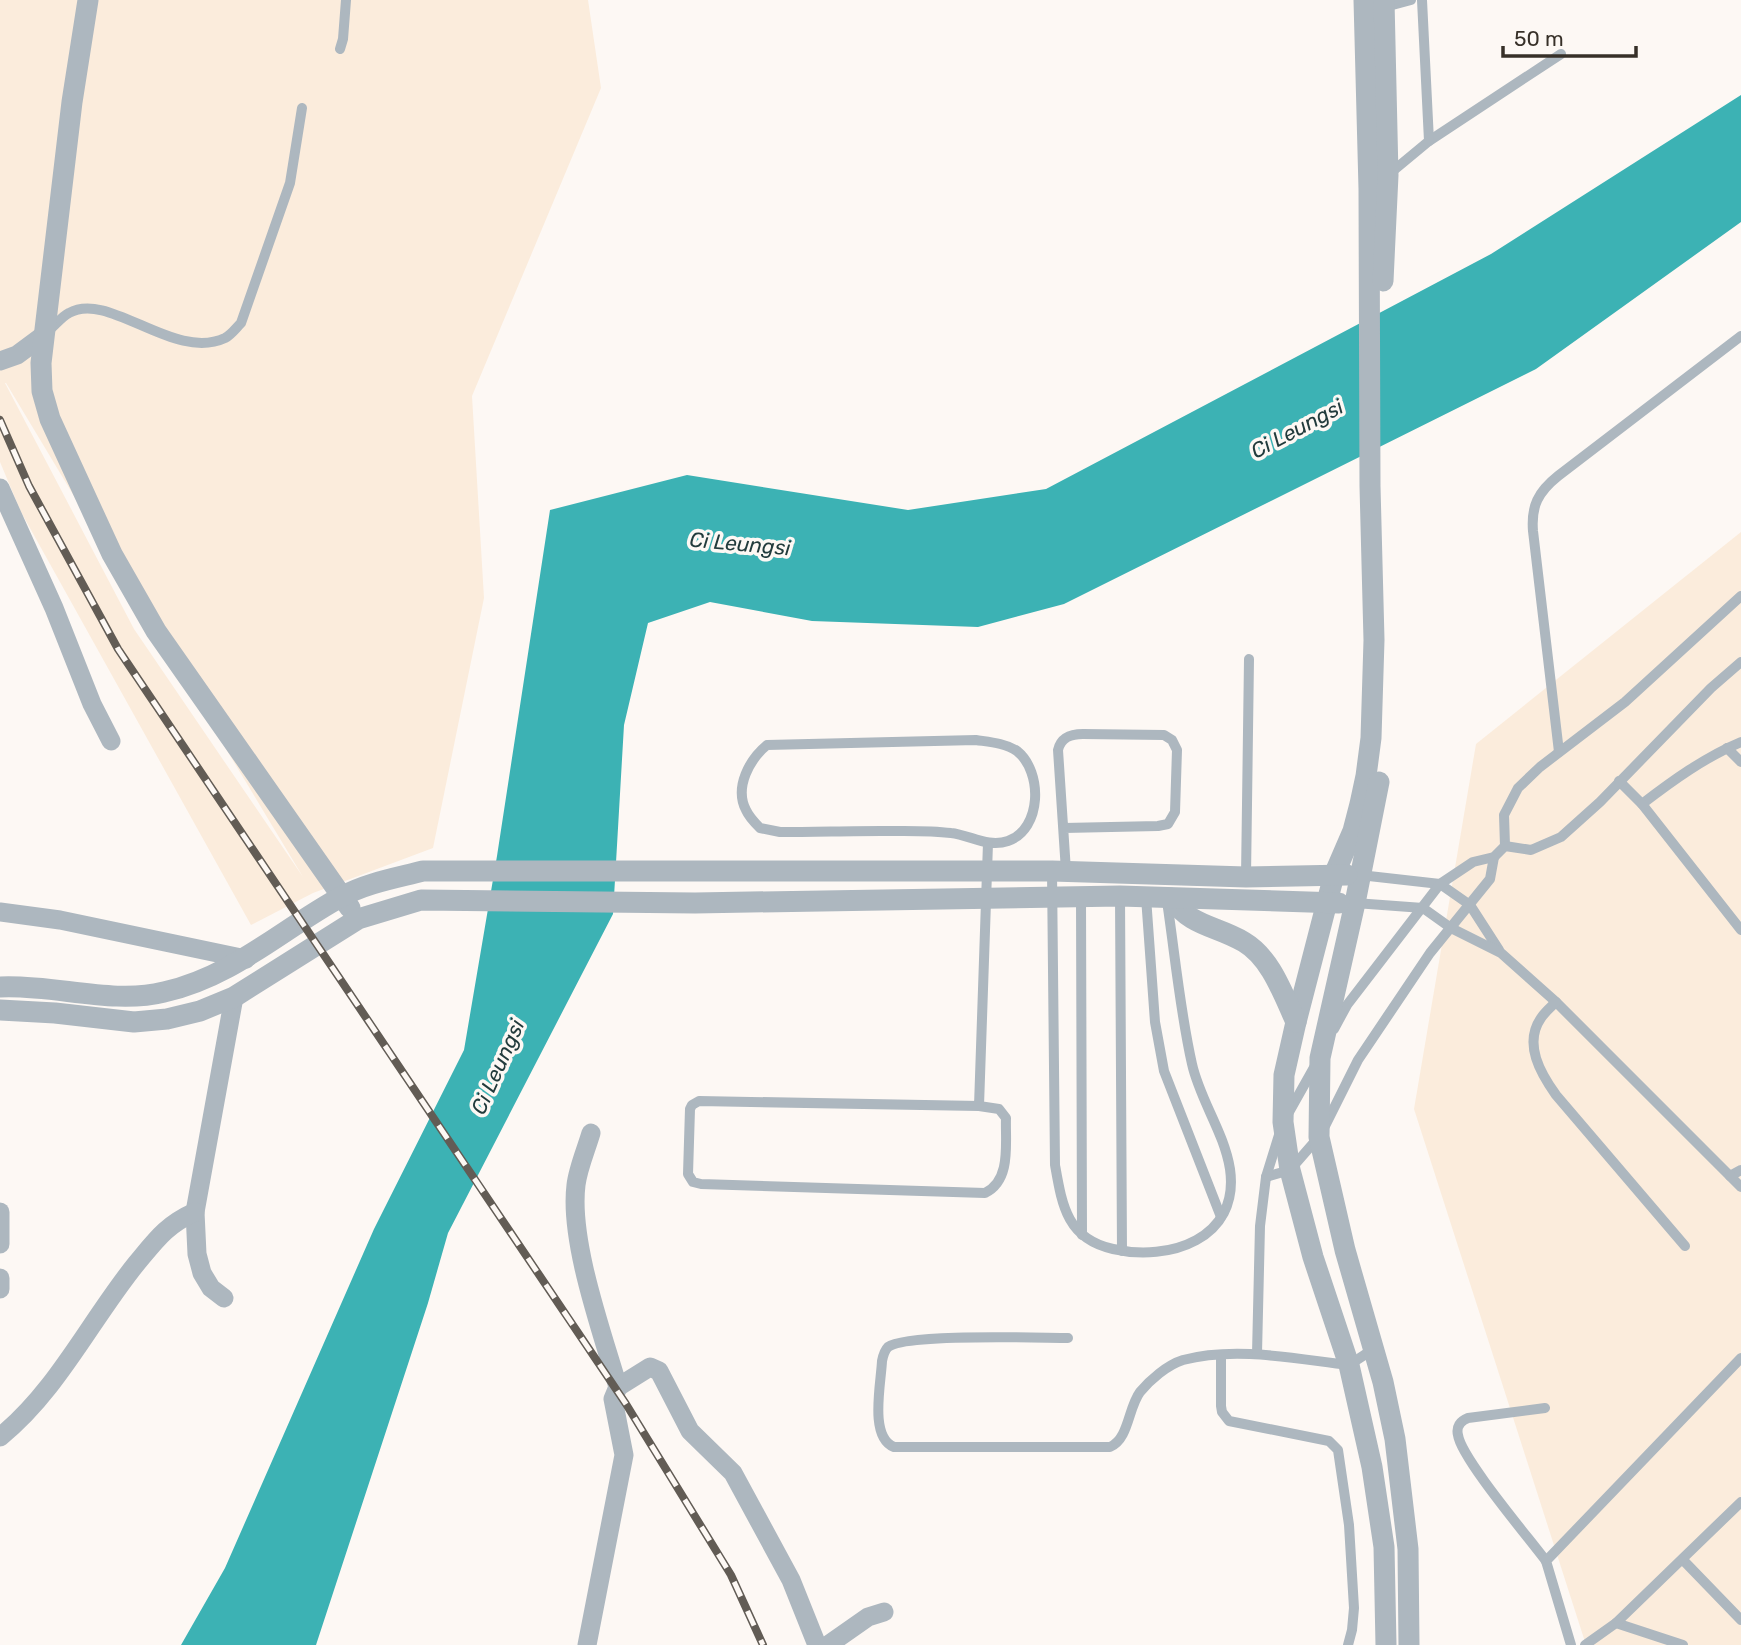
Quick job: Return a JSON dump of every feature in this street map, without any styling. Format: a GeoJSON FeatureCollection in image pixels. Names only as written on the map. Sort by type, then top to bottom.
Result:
{"type":"FeatureCollection","features":[{"type":"Feature","properties":{"kind":"street"},"geometry":{"type":"LineString","coordinates":[[89,0],[72,102],[44,335],[41,363],[44,404],[112,554],[156,631],[358,919]]}},
{"type":"Feature","properties":{"kind":"street"},"geometry":{"type":"LineString","coordinates":[[1374,4],[1388,175],[1377,281]]}},
{"type":"Feature","properties":{"kind":"street"},"geometry":{"type":"LineString","coordinates":[[1374,4],[1377,281],[1371,738],[1366,776],[1353,831],[1334,876],[1296,1022],[1284,1075],[1283,1122],[1290,1170],[1313,1257],[1349,1365],[1372,1467],[1384,1547],[1386,1645]]}},
{"type":"Feature","properties":{"kind":"street"},"geometry":{"type":"LineString","coordinates":[[0,361],[17,355],[44,335]]}},
{"type":"Feature","properties":{"kind":"street"},"geometry":{"type":"LineString","coordinates":[[1376,487],[1387,640],[1380,779],[1320,1058],[1319,1137],[1345,1250],[1383,1382],[1395,1439],[1408,1549],[1409,1645]]}},
{"type":"Feature","properties":{"kind":"street"},"geometry":{"type":"LineString","coordinates":[[0,488],[54,608],[92,704],[111,741]]}},
{"type":"Feature","properties":{"kind":"street"},"geometry":{"type":"LineString","coordinates":[[0,987],[145,996],[178,988],[246,959],[342,896],[374,884],[423,872],[1059,871],[1246,877],[1360,875]]}},
{"type":"Feature","properties":{"kind":"street"},"geometry":{"type":"LineString","coordinates":[[0,1010],[134,1022],[200,1012],[234,997],[358,919],[421,900],[695,903],[1053,896],[1355,903]]}},
{"type":"Feature","properties":{"kind":"street"},"geometry":{"type":"LineString","coordinates":[[1161,897],[1187,917],[1245,942],[1259,954],[1272,972],[1296,1022]]}},
{"type":"Feature","properties":{"kind":"street"},"geometry":{"type":"LineString","coordinates":[[0,912],[60,920],[246,959]]}},
{"type":"Feature","properties":{"kind":"street"},"geometry":{"type":"LineString","coordinates":[[223,1298],[211,1288],[202,1273],[197,1254],[195,1212],[234,997]]}},
{"type":"Feature","properties":{"kind":"street"},"geometry":{"type":"LineString","coordinates":[[591,1133],[576,1184],[575,1210],[581,1251],[618,1387]]}},
{"type":"Feature","properties":{"kind":"street"},"geometry":{"type":"LineString","coordinates":[[0,1212],[0,1244]]}},
{"type":"Feature","properties":{"kind":"street"},"geometry":{"type":"LineString","coordinates":[[0,1437],[26,1415],[113,1292],[149,1248],[175,1221],[195,1212]]}},
{"type":"Feature","properties":{"kind":"street"},"geometry":{"type":"LineString","coordinates":[[0,1278],[0,1289]]}},
{"type":"Feature","properties":{"kind":"street"},"geometry":{"type":"LineString","coordinates":[[587,1645],[624,1455],[613,1399],[618,1387],[650,1367],[659,1371],[690,1431],[733,1473],[791,1580],[817,1645]]}},
{"type":"Feature","properties":{"kind":"street"},"geometry":{"type":"LineString","coordinates":[[828,1645],[868,1617],[884,1612]]}},
{"type":"Feature","properties":{"kind":"lane"},"geometry":{"type":"LineString","coordinates":[[340,49],[346,0]]}},
{"type":"Feature","properties":{"kind":"lane"},"geometry":{"type":"LineString","coordinates":[[1374,4],[1411,0]]}},
{"type":"Feature","properties":{"kind":"lane"},"geometry":{"type":"LineString","coordinates":[[1422,0],[1429,141]]}},
{"type":"Feature","properties":{"kind":"lane"},"geometry":{"type":"LineString","coordinates":[[1388,175],[1429,141],[1561,54]]}},
{"type":"Feature","properties":{"kind":"lane"},"geometry":{"type":"LineString","coordinates":[[44,335],[69,313],[85,309],[105,312],[165,336],[191,342],[212,342],[228,337],[241,323],[290,183],[302,108]]}},
{"type":"Feature","properties":{"kind":"lane"},"geometry":{"type":"LineString","coordinates":[[1559,752],[1533,531],[1535,501],[1542,489],[1741,336]]}},
{"type":"Feature","properties":{"kind":"lane"},"geometry":{"type":"LineString","coordinates":[[1257,1354],[1260,1226],[1266,1177],[1283,1122],[1347,1005],[1440,884],[1473,862],[1494,857],[1505,846],[1504,815],[1513,796],[1541,767],[1625,702],[1741,596]]}},
{"type":"Feature","properties":{"kind":"lane"},"geometry":{"type":"LineString","coordinates":[[1246,877],[1249,659]]}},
{"type":"Feature","properties":{"kind":"lane"},"geometry":{"type":"LineString","coordinates":[[1505,846],[1531,850],[1561,837],[1600,802],[1711,688],[1741,662]]}},
{"type":"Feature","properties":{"kind":"lane"},"geometry":{"type":"LineString","coordinates":[[1064,828],[1168,824],[1175,812],[1177,750],[1172,740],[1164,735],[1073,734],[1062,741],[1058,750],[1064,828],[1053,896],[1055,1165],[1061,1199],[1069,1220],[1082,1235],[1096,1244],[1135,1253],[1160,1251],[1194,1243],[1207,1235],[1221,1217],[1228,1198],[1230,1168],[1217,1127],[1193,1069],[1161,897]]}},
{"type":"Feature","properties":{"kind":"lane"},"geometry":{"type":"LineString","coordinates":[[976,740],[996,742],[1016,751],[1028,764],[1036,787],[1032,813],[1024,832],[1007,841],[988,843],[954,833],[928,831],[780,832],[760,828],[745,809],[742,792],[748,766],[755,755],[767,745],[976,740]]}},
{"type":"Feature","properties":{"kind":"lane"},"geometry":{"type":"LineString","coordinates":[[1642,804],[1670,782],[1741,742]]}},
{"type":"Feature","properties":{"kind":"lane"},"geometry":{"type":"LineString","coordinates":[[1727,748],[1741,762]]}},
{"type":"Feature","properties":{"kind":"lane"},"geometry":{"type":"LineString","coordinates":[[1619,781],[1642,804],[1741,930]]}},
{"type":"Feature","properties":{"kind":"lane"},"geometry":{"type":"LineString","coordinates":[[979,1106],[988,843]]}},
{"type":"Feature","properties":{"kind":"lane"},"geometry":{"type":"LineString","coordinates":[[1266,1177],[1290,1170],[1319,1137],[1358,1060],[1430,953],[1490,879],[1494,857]]}},
{"type":"Feature","properties":{"kind":"lane"},"geometry":{"type":"LineString","coordinates":[[1360,875],[1440,884],[1470,905],[1500,953]]}},
{"type":"Feature","properties":{"kind":"lane"},"geometry":{"type":"LineString","coordinates":[[1081,897],[1082,1235]]}},
{"type":"Feature","properties":{"kind":"lane"},"geometry":{"type":"LineString","coordinates":[[1120,897],[1122,1251]]}},
{"type":"Feature","properties":{"kind":"lane"},"geometry":{"type":"LineString","coordinates":[[1161,897],[1155,1022],[1164,1071],[1221,1217]]}},
{"type":"Feature","properties":{"kind":"lane"},"geometry":{"type":"LineString","coordinates":[[1355,903],[1423,908],[1451,928],[1500,953],[1556,1002],[1741,1187]]}},
{"type":"Feature","properties":{"kind":"lane"},"geometry":{"type":"LineString","coordinates":[[1556,1002],[1541,1017],[1536,1027],[1535,1053],[1540,1073],[1556,1096],[1685,1246]]}},
{"type":"Feature","properties":{"kind":"lane"},"geometry":{"type":"LineString","coordinates":[[699,1101],[979,1106],[999,1109],[1006,1118],[1002,1175],[993,1189],[985,1194],[701,1184],[693,1182],[688,1174],[690,1109],[699,1101]]}},
{"type":"Feature","properties":{"kind":"lane"},"geometry":{"type":"LineString","coordinates":[[1730,1176],[1741,1170]]}},
{"type":"Feature","properties":{"kind":"lane"},"geometry":{"type":"LineString","coordinates":[[1069,1338],[916,1339],[890,1346],[882,1361],[878,1425],[883,1439],[894,1447],[1110,1447],[1117,1444],[1122,1436],[1139,1394],[1161,1373],[1183,1360],[1257,1354],[1349,1365],[1372,1350]]}},
{"type":"Feature","properties":{"kind":"lane"},"geometry":{"type":"LineString","coordinates":[[1221,1355],[1222,1412],[1230,1421],[1328,1441],[1338,1450],[1349,1525],[1354,1608],[1348,1645]]}},
{"type":"Feature","properties":{"kind":"lane"},"geometry":{"type":"LineString","coordinates":[[1546,1560],[1741,1357]]}},
{"type":"Feature","properties":{"kind":"lane"},"geometry":{"type":"LineString","coordinates":[[1545,1408],[1468,1418],[1462,1420],[1458,1430],[1460,1443],[1475,1466],[1546,1560],[1572,1645]]}},
{"type":"Feature","properties":{"kind":"lane"},"geometry":{"type":"LineString","coordinates":[[1586,1645],[1616,1623],[1741,1502]]}},
{"type":"Feature","properties":{"kind":"lane"},"geometry":{"type":"LineString","coordinates":[[1683,1560],[1741,1619]]}},
{"type":"Feature","properties":{"kind":"lane"},"geometry":{"type":"LineString","coordinates":[[1616,1623],[1683,1645]]}},
{"type":"Feature","properties":{"kind":"shaded area"},"geometry":{"type":"Polygon","coordinates":[[[0,0],[588,0],[601,88],[472,396],[484,598],[433,848],[313,893],[251,925],[21,512],[0,462],[0,0]],[[6,383],[134,629],[303,877],[6,383]]]}},
{"type":"Feature","properties":{"kind":"shaded area"},"geometry":{"type":"Polygon","coordinates":[[[1741,532],[1741,1645],[1586,1645],[1414,1109],[1476,744],[1741,532]]]}},
{"type":"Feature","properties":{"kind":"water","name":"Ci Leungsi"},"geometry":{"type":"Polygon","coordinates":[[[1741,95],[1741,222],[1536,369],[1064,604],[978,627],[812,621],[710,602],[648,623],[624,725],[613,914],[448,1233],[428,1303],[316,1645],[181,1645],[225,1568],[374,1229],[464,1050],[550,510],[687,475],[908,510],[1046,489],[1491,254],[1741,95]]]}},
{"type":"Feature","properties":{"kind":"railway"},"geometry":{"type":"LineString","coordinates":[[0,420],[29,486],[118,649],[626,1404],[731,1575],[763,1645]]}}]}
